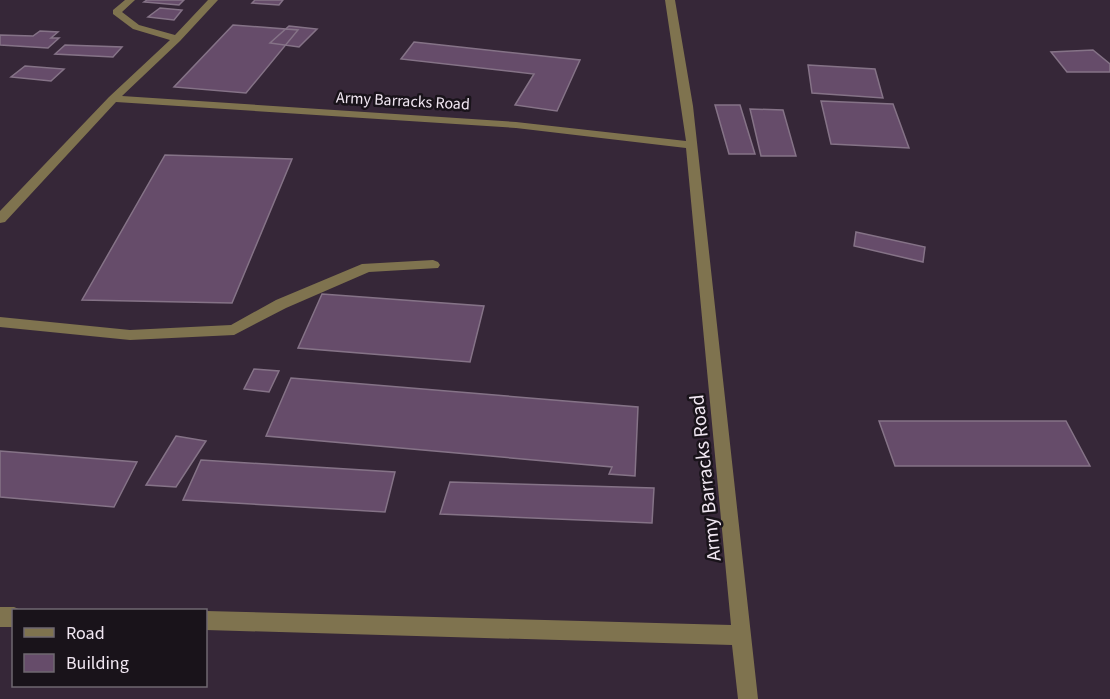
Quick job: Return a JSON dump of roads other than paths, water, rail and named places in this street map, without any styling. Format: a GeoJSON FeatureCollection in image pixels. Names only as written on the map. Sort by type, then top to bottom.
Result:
{"type":"FeatureCollection","features":[{"type":"Feature","properties":{"kind":"street"},"geometry":{"type":"LineString","coordinates":[[130,0],[116,12],[136,27],[177,39]]}},
{"type":"Feature","properties":{"kind":"street"},"geometry":{"type":"LineString","coordinates":[[0,219],[113,99],[177,39],[213,0]]}},
{"type":"Feature","properties":{"kind":"street","name":"Army Barracks Road"},"geometry":{"type":"LineString","coordinates":[[670,0],[688,106],[748,699]]}},
{"type":"Feature","properties":{"kind":"street","name":"Army Barracks Road"},"geometry":{"type":"LineString","coordinates":[[113,99],[516,125],[691,145]]}},
{"type":"Feature","properties":{"kind":"street"},"geometry":{"type":"LineString","coordinates":[[0,322],[130,335],[234,330],[282,304],[367,267],[433,265]]}},
{"type":"Feature","properties":{"kind":"street"},"geometry":{"type":"LineString","coordinates":[[207,621],[742,635]]}}]}
